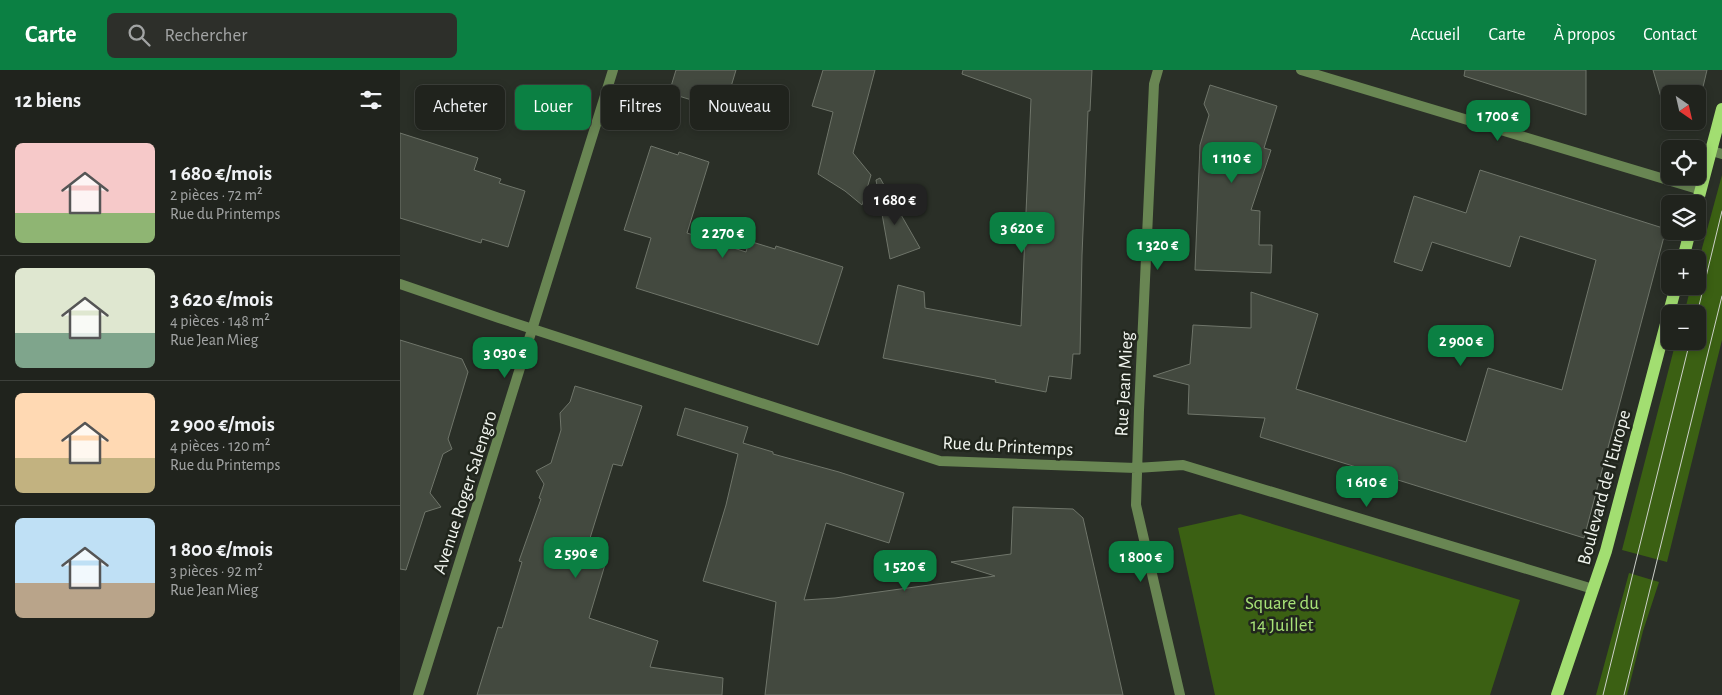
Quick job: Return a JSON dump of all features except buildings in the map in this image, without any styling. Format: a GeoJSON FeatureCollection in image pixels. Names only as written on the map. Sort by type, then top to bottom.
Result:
{"type":"FeatureCollection","features":[{"type":"Feature","properties":{"kind":"main road"},"geometry":{"type":"LineString","coordinates":[[1700,195],[1717,152],[1722,108]]}},
{"type":"Feature","properties":{"kind":"main road","name":"Boulevard de l'Europe"},"geometry":{"type":"LineString","coordinates":[[1557,695],[1606,551],[1674,295]]}},
{"type":"Feature","properties":{"kind":"street","name":"Avenue Roger Salengro"},"geometry":{"type":"LineString","coordinates":[[418,695],[534,330],[613,70]]}},
{"type":"Feature","properties":{"kind":"street","name":"Rue Jean Mieg"},"geometry":{"type":"LineString","coordinates":[[1158,70],[1154,84],[1136,468],[1136,505],[1180,695]]}},
{"type":"Feature","properties":{"kind":"street"},"geometry":{"type":"LineString","coordinates":[[1302,70],[1701,190]]}},
{"type":"Feature","properties":{"kind":"street","name":"Rue du Printemps"},"geometry":{"type":"LineString","coordinates":[[400,284],[534,330],[940,462],[1136,468],[1183,465],[1594,589]]}},
{"type":"Feature","properties":{"kind":"green space"},"geometry":{"type":"Polygon","coordinates":[[[1722,175],[1722,340],[1667,562],[1622,550],[1674,350],[1706,350],[1706,305],[1686,305],[1689,295],[1706,295],[1706,250],[1702,250],[1704,240],[1706,240],[1706,234],[1722,175]]]}},
{"type":"Feature","properties":{"kind":"green space","name":"Square du 14 Juillet"},"geometry":{"type":"Polygon","coordinates":[[[1240,514],[1520,600],[1490,695],[1215,695],[1178,528],[1240,514]]]}},
{"type":"Feature","properties":{"kind":"green space"},"geometry":{"type":"Polygon","coordinates":[[[1629,573],[1659,582],[1643,631],[1627,695],[1596,695],[1629,573]]]}},
{"type":"Feature","properties":{"kind":"tram line"},"geometry":{"type":"LineString","coordinates":[[1699,305],[1722,211]]}},
{"type":"Feature","properties":{"kind":"tram line"},"geometry":{"type":"LineString","coordinates":[[1624,695],[1722,296]]}},
{"type":"Feature","properties":{"kind":"tram line"},"geometry":{"type":"LineString","coordinates":[[1603,695],[1688,350]]}}]}
